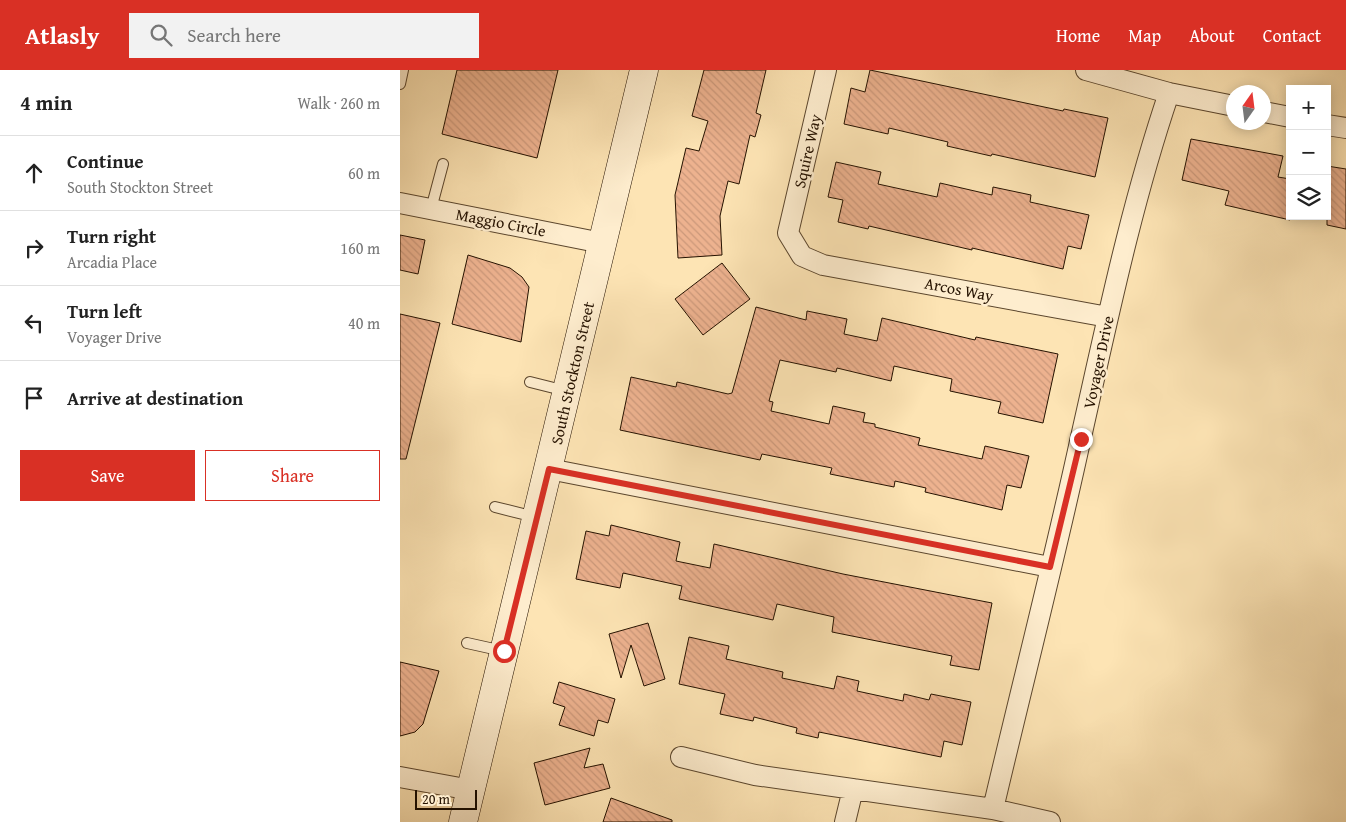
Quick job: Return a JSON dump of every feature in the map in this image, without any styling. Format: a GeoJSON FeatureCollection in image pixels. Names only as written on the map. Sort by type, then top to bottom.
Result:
{"type":"FeatureCollection","features":[{"type":"Feature","properties":{"kind":"street","name":"South Stockton Street"},"geometry":{"type":"LineString","coordinates":[[463,822],[644,70]]}},
{"type":"Feature","properties":{"kind":"street","name":"Squire Way"},"geometry":{"type":"LineString","coordinates":[[810,260],[802,256],[788,233],[826,70]]}},
{"type":"Feature","properties":{"kind":"street"},"geometry":{"type":"LineString","coordinates":[[1086,70],[1169,93],[1226,104]]}},
{"type":"Feature","properties":{"kind":"street","name":"Voyager Drive"},"geometry":{"type":"LineString","coordinates":[[992,809],[1108,317],[1155,135],[1169,93]]}},
{"type":"Feature","properties":{"kind":"street"},"geometry":{"type":"LineString","coordinates":[[1271,113],[1286,116]]}},
{"type":"Feature","properties":{"kind":"street"},"geometry":{"type":"LineString","coordinates":[[1331,125],[1346,128]]}},
{"type":"Feature","properties":{"kind":"street","name":"Maggio Circle"},"geometry":{"type":"LineString","coordinates":[[400,203],[602,243]]}},
{"type":"Feature","properties":{"kind":"street","name":"Arcos Way"},"geometry":{"type":"LineString","coordinates":[[810,260],[822,265],[1108,317]]}},
{"type":"Feature","properties":{"kind":"street"},"geometry":{"type":"LineString","coordinates":[[549,469],[1050,567]]}},
{"type":"Feature","properties":{"kind":"street"},"geometry":{"type":"LineString","coordinates":[[681,757],[755,775],[992,809],[1050,822]]}},
{"type":"Feature","properties":{"kind":"street"},"geometry":{"type":"LineString","coordinates":[[400,776],[471,790]]}},
{"type":"Feature","properties":{"kind":"street"},"geometry":{"type":"LineString","coordinates":[[845,822],[853,789]]}},
{"type":"Feature","properties":{"kind":"lane"},"geometry":{"type":"LineString","coordinates":[[400,84],[403,70]]}},
{"type":"Feature","properties":{"kind":"lane"},"geometry":{"type":"LineString","coordinates":[[431,209],[443,164]]}},
{"type":"Feature","properties":{"kind":"lane"},"geometry":{"type":"LineString","coordinates":[[530,382],[567,391]]}},
{"type":"Feature","properties":{"kind":"lane"},"geometry":{"type":"LineString","coordinates":[[495,507],[537,518]]}},
{"type":"Feature","properties":{"kind":"lane"},"geometry":{"type":"LineString","coordinates":[[467,643],[504,651]]}},
{"type":"Feature","properties":{"kind":"building"},"geometry":{"type":"Polygon","coordinates":[[[457,70],[558,70],[537,158],[442,134],[457,70]]]}},
{"type":"Feature","properties":{"kind":"building"},"geometry":{"type":"Polygon","coordinates":[[[704,70],[766,70],[756,113],[761,115],[755,137],[750,135],[739,184],[728,181],[720,216],[722,255],[678,258],[675,195],[686,148],[699,151],[708,121],[692,116],[704,70]]]}},
{"type":"Feature","properties":{"kind":"building"},"geometry":{"type":"Polygon","coordinates":[[[870,70],[1063,111],[1064,109],[1108,118],[1095,177],[947,146],[948,142],[889,128],[888,134],[844,124],[851,88],[865,92],[870,70]]]}},
{"type":"Feature","properties":{"kind":"building"},"geometry":{"type":"Polygon","coordinates":[[[1191,139],[1283,156],[1278,177],[1286,178],[1286,219],[1225,205],[1229,191],[1182,180],[1191,139]]]}},
{"type":"Feature","properties":{"kind":"building"},"geometry":{"type":"Polygon","coordinates":[[[836,162],[881,172],[878,184],[937,197],[940,183],[992,195],[993,187],[1031,195],[1030,202],[1089,215],[1081,249],[1068,246],[1063,269],[869,226],[868,229],[838,222],[843,200],[828,197],[836,162]]]}},
{"type":"Feature","properties":{"kind":"building"},"geometry":{"type":"Polygon","coordinates":[[[1331,167],[1346,169],[1346,229],[1327,225],[1327,220],[1331,220],[1331,167]]]}},
{"type":"Feature","properties":{"kind":"building"},"geometry":{"type":"Polygon","coordinates":[[[400,235],[425,240],[418,274],[400,270],[400,235]]]}},
{"type":"Feature","properties":{"kind":"building"},"geometry":{"type":"Polygon","coordinates":[[[468,255],[510,268],[522,277],[529,287],[521,342],[452,324],[468,255]]]}},
{"type":"Feature","properties":{"kind":"building"},"geometry":{"type":"Polygon","coordinates":[[[722,263],[750,299],[703,335],[675,299],[722,263]]]}},
{"type":"Feature","properties":{"kind":"building"},"geometry":{"type":"Polygon","coordinates":[[[756,307],[806,320],[807,311],[847,319],[844,334],[877,341],[882,318],[975,340],[976,337],[1058,354],[1043,423],[998,413],[1001,402],[950,391],[952,379],[894,366],[891,381],[837,368],[836,372],[780,360],[769,401],[773,402],[771,411],[829,424],[833,406],[865,413],[863,422],[875,424],[875,427],[920,438],[918,445],[982,459],[985,446],[1029,456],[1021,488],[1007,485],[1002,510],[925,492],[926,488],[895,481],[894,487],[830,474],[832,468],[762,454],[760,460],[620,430],[631,377],[676,387],[677,382],[728,394],[732,393],[756,307]]]}},
{"type":"Feature","properties":{"kind":"building"},"geometry":{"type":"Polygon","coordinates":[[[400,314],[440,323],[406,459],[400,459],[400,314]]]}},
{"type":"Feature","properties":{"kind":"building"},"geometry":{"type":"Polygon","coordinates":[[[611,525],[680,542],[676,561],[710,568],[714,544],[843,574],[992,603],[979,670],[950,665],[952,656],[832,632],[834,617],[777,604],[773,620],[679,599],[682,586],[623,573],[620,588],[576,579],[586,531],[609,536],[611,525]]]}},
{"type":"Feature","properties":{"kind":"building"},"geometry":{"type":"Polygon","coordinates":[[[648,623],[665,679],[644,686],[631,645],[621,678],[609,634],[648,623]]]}},
{"type":"Feature","properties":{"kind":"building"},"geometry":{"type":"Polygon","coordinates":[[[689,637],[729,646],[726,659],[783,672],[782,678],[834,689],[837,676],[859,681],[857,691],[903,701],[904,694],[929,700],[931,694],[971,702],[962,745],[944,741],[941,757],[819,732],[818,738],[796,733],[797,728],[754,717],[753,721],[720,714],[725,694],[679,684],[689,637]]]}},
{"type":"Feature","properties":{"kind":"building"},"geometry":{"type":"Polygon","coordinates":[[[400,662],[439,671],[423,724],[415,732],[400,736],[400,662]]]}},
{"type":"Feature","properties":{"kind":"building"},"geometry":{"type":"Polygon","coordinates":[[[559,682],[615,699],[608,723],[598,720],[594,736],[559,725],[565,707],[553,703],[559,682]]]}},
{"type":"Feature","properties":{"kind":"building"},"geometry":{"type":"Polygon","coordinates":[[[590,748],[584,768],[603,764],[610,788],[545,805],[534,763],[590,748]]]}},
{"type":"Feature","properties":{"kind":"building"},"geometry":{"type":"Polygon","coordinates":[[[611,798],[672,820],[672,822],[603,822],[611,798]]]}},
{"type":"Feature","properties":{"kind":"route"},"geometry":{"type":"LineString","coordinates":[[504,651],[549,469],[1050,567],[1081,439]]}}]}
